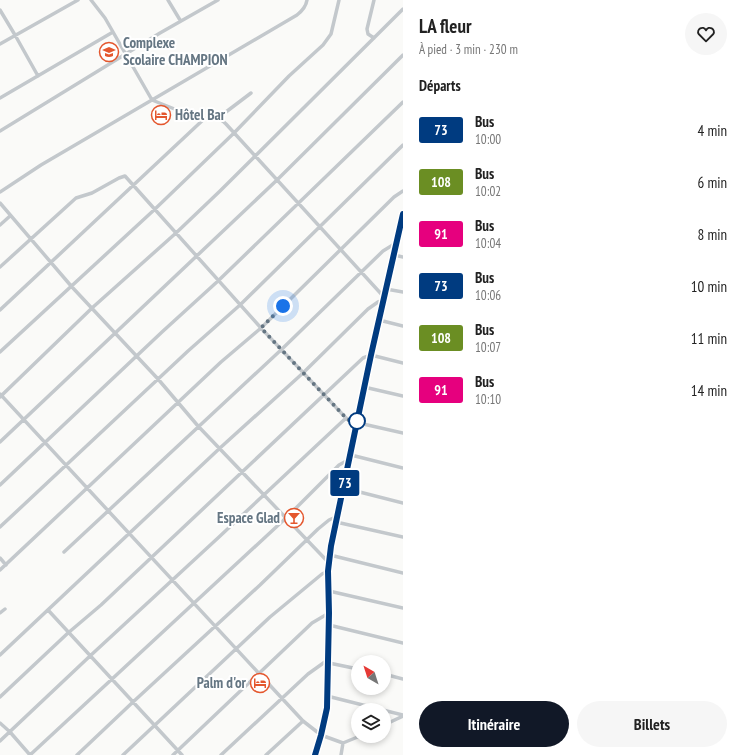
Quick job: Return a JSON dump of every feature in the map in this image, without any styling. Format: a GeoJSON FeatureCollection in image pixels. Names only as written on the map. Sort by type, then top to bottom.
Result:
{"type":"FeatureCollection","features":[{"type":"Feature","properties":{"kind":"main road"},"geometry":{"type":"LineString","coordinates":[[315,755],[327,708],[328,696],[328,571],[330,555],[364,387],[403,214]]}},
{"type":"Feature","properties":{"kind":"street"},"geometry":{"type":"LineString","coordinates":[[0,44],[78,0]]}},
{"type":"Feature","properties":{"kind":"street"},"geometry":{"type":"LineString","coordinates":[[0,655],[303,372],[368,309],[384,298],[341,249],[234,133],[218,118],[214,117],[204,119],[192,116],[152,100],[105,18],[91,0]]}},
{"type":"Feature","properties":{"kind":"street"},"geometry":{"type":"LineString","coordinates":[[168,0],[180,20]]}},
{"type":"Feature","properties":{"kind":"street"},"geometry":{"type":"LineString","coordinates":[[0,131],[180,20],[218,0]]}},
{"type":"Feature","properties":{"kind":"street"},"geometry":{"type":"LineString","coordinates":[[0,192],[41,165],[297,15],[306,4],[307,0]]}},
{"type":"Feature","properties":{"kind":"street"},"geometry":{"type":"LineString","coordinates":[[0,352],[154,210],[327,40],[339,0]]}},
{"type":"Feature","properties":{"kind":"street"},"geometry":{"type":"LineString","coordinates":[[374,0],[367,29],[368,34],[374,38]]}},
{"type":"Feature","properties":{"kind":"street"},"geometry":{"type":"LineString","coordinates":[[0,10],[38,76]]}},
{"type":"Feature","properties":{"kind":"street"},"geometry":{"type":"LineString","coordinates":[[351,740],[343,743],[321,735],[303,721],[238,649],[194,604],[1,396],[92,308],[176,233],[403,10]]}},
{"type":"Feature","properties":{"kind":"street"},"geometry":{"type":"LineString","coordinates":[[0,98],[113,32]]}},
{"type":"Feature","properties":{"kind":"street"},"geometry":{"type":"LineString","coordinates":[[0,442],[198,257],[403,55]]}},
{"type":"Feature","properties":{"kind":"street"},"geometry":{"type":"LineString","coordinates":[[218,118],[251,93]]}},
{"type":"Feature","properties":{"kind":"street"},"geometry":{"type":"LineString","coordinates":[[0,484],[218,281],[403,102]]}},
{"type":"Feature","properties":{"kind":"street"},"geometry":{"type":"LineString","coordinates":[[0,310],[204,119]]}},
{"type":"Feature","properties":{"kind":"street"},"geometry":{"type":"LineString","coordinates":[[0,527],[158,379],[240,305],[403,145]]}},
{"type":"Feature","properties":{"kind":"street"},"geometry":{"type":"LineString","coordinates":[[0,267],[76,198],[92,193],[122,176],[127,178],[218,281],[346,418],[350,421],[403,433]]}},
{"type":"Feature","properties":{"kind":"street"},"geometry":{"type":"LineString","coordinates":[[0,570],[221,362],[261,328],[394,197],[403,191]]}},
{"type":"Feature","properties":{"kind":"street"},"geometry":{"type":"LineString","coordinates":[[0,203],[72,287],[158,379],[198,426],[287,517],[329,563]]}},
{"type":"Feature","properties":{"kind":"street"},"geometry":{"type":"LineString","coordinates":[[0,225],[10,216]]}},
{"type":"Feature","properties":{"kind":"street"},"geometry":{"type":"LineString","coordinates":[[64,552],[282,349],[384,251],[397,243]]}},
{"type":"Feature","properties":{"kind":"street"},"geometry":{"type":"LineString","coordinates":[[394,255],[403,257]]}},
{"type":"Feature","properties":{"kind":"street"},"geometry":{"type":"LineString","coordinates":[[386,289],[403,292]]}},
{"type":"Feature","properties":{"kind":"street"},"geometry":{"type":"LineString","coordinates":[[379,320],[403,326]]}},
{"type":"Feature","properties":{"kind":"street"},"geometry":{"type":"LineString","coordinates":[[0,697],[151,558],[363,358],[371,355],[403,363]]}},
{"type":"Feature","properties":{"kind":"street"},"geometry":{"type":"LineString","coordinates":[[364,387],[403,396]]}},
{"type":"Feature","properties":{"kind":"street"},"geometry":{"type":"LineString","coordinates":[[0,741],[346,418]]}},
{"type":"Feature","properties":{"kind":"street"},"geometry":{"type":"LineString","coordinates":[[0,723],[30,755],[287,517],[339,465],[350,457],[403,468]]}},
{"type":"Feature","properties":{"kind":"street"},"geometry":{"type":"LineString","coordinates":[[344,488],[403,503]]}},
{"type":"Feature","properties":{"kind":"street"},"geometry":{"type":"LineString","coordinates":[[78,755],[324,524],[337,519],[403,537]]}},
{"type":"Feature","properties":{"kind":"street"},"geometry":{"type":"LineString","coordinates":[[330,555],[403,573]]}},
{"type":"Feature","properties":{"kind":"street"},"geometry":{"type":"LineString","coordinates":[[0,558],[6,565]]}},
{"type":"Feature","properties":{"kind":"street"},"geometry":{"type":"LineString","coordinates":[[123,755],[270,618],[322,574],[328,571]]}},
{"type":"Feature","properties":{"kind":"street"},"geometry":{"type":"LineString","coordinates":[[328,591],[403,608]]}},
{"type":"Feature","properties":{"kind":"street"},"geometry":{"type":"LineString","coordinates":[[0,613],[5,609]]}},
{"type":"Feature","properties":{"kind":"street"},"geometry":{"type":"LineString","coordinates":[[48,610],[182,755]]}},
{"type":"Feature","properties":{"kind":"street"},"geometry":{"type":"LineString","coordinates":[[173,755],[312,623],[329,613]]}},
{"type":"Feature","properties":{"kind":"street"},"geometry":{"type":"LineString","coordinates":[[329,625],[403,643]]}},
{"type":"Feature","properties":{"kind":"street"},"geometry":{"type":"LineString","coordinates":[[221,755],[316,667],[329,661],[351,667]]}},
{"type":"Feature","properties":{"kind":"street"},"geometry":{"type":"LineString","coordinates":[[391,676],[403,679]]}},
{"type":"Feature","properties":{"kind":"street"},"geometry":{"type":"LineString","coordinates":[[328,696],[403,715]]}},
{"type":"Feature","properties":{"kind":"street"},"geometry":{"type":"LineString","coordinates":[[391,721],[403,715]]}},
{"type":"Feature","properties":{"kind":"street"},"geometry":{"type":"LineString","coordinates":[[266,755],[303,721]]}},
{"type":"Feature","properties":{"kind":"street"},"geometry":{"type":"LineString","coordinates":[[341,755],[343,743]]}},
{"type":"Feature","properties":{"kind":"bus line","name":"73"},"geometry":{"type":"LineString","coordinates":[[315,755],[327,708],[329,613],[328,571],[331,546],[371,355],[403,214]]}},
{"type":"Feature","properties":{"kind":"place","name":"Complexe Scolaire CHAMPION"},"geometry":{"type":"Point","coordinates":[109,52]}},
{"type":"Feature","properties":{"kind":"place","name":"Hôtel Bar"},"geometry":{"type":"Point","coordinates":[161,115]}},
{"type":"Feature","properties":{"kind":"place","name":"Espace Glad"},"geometry":{"type":"Point","coordinates":[294,518]}},
{"type":"Feature","properties":{"kind":"place","name":"Palm d'or"},"geometry":{"type":"Point","coordinates":[260,683]}},
{"type":"Feature","properties":{"kind":"route"},"geometry":{"type":"LineString","coordinates":[[283,306],[261,328],[346,418],[350,421],[357,421]]}}]}
